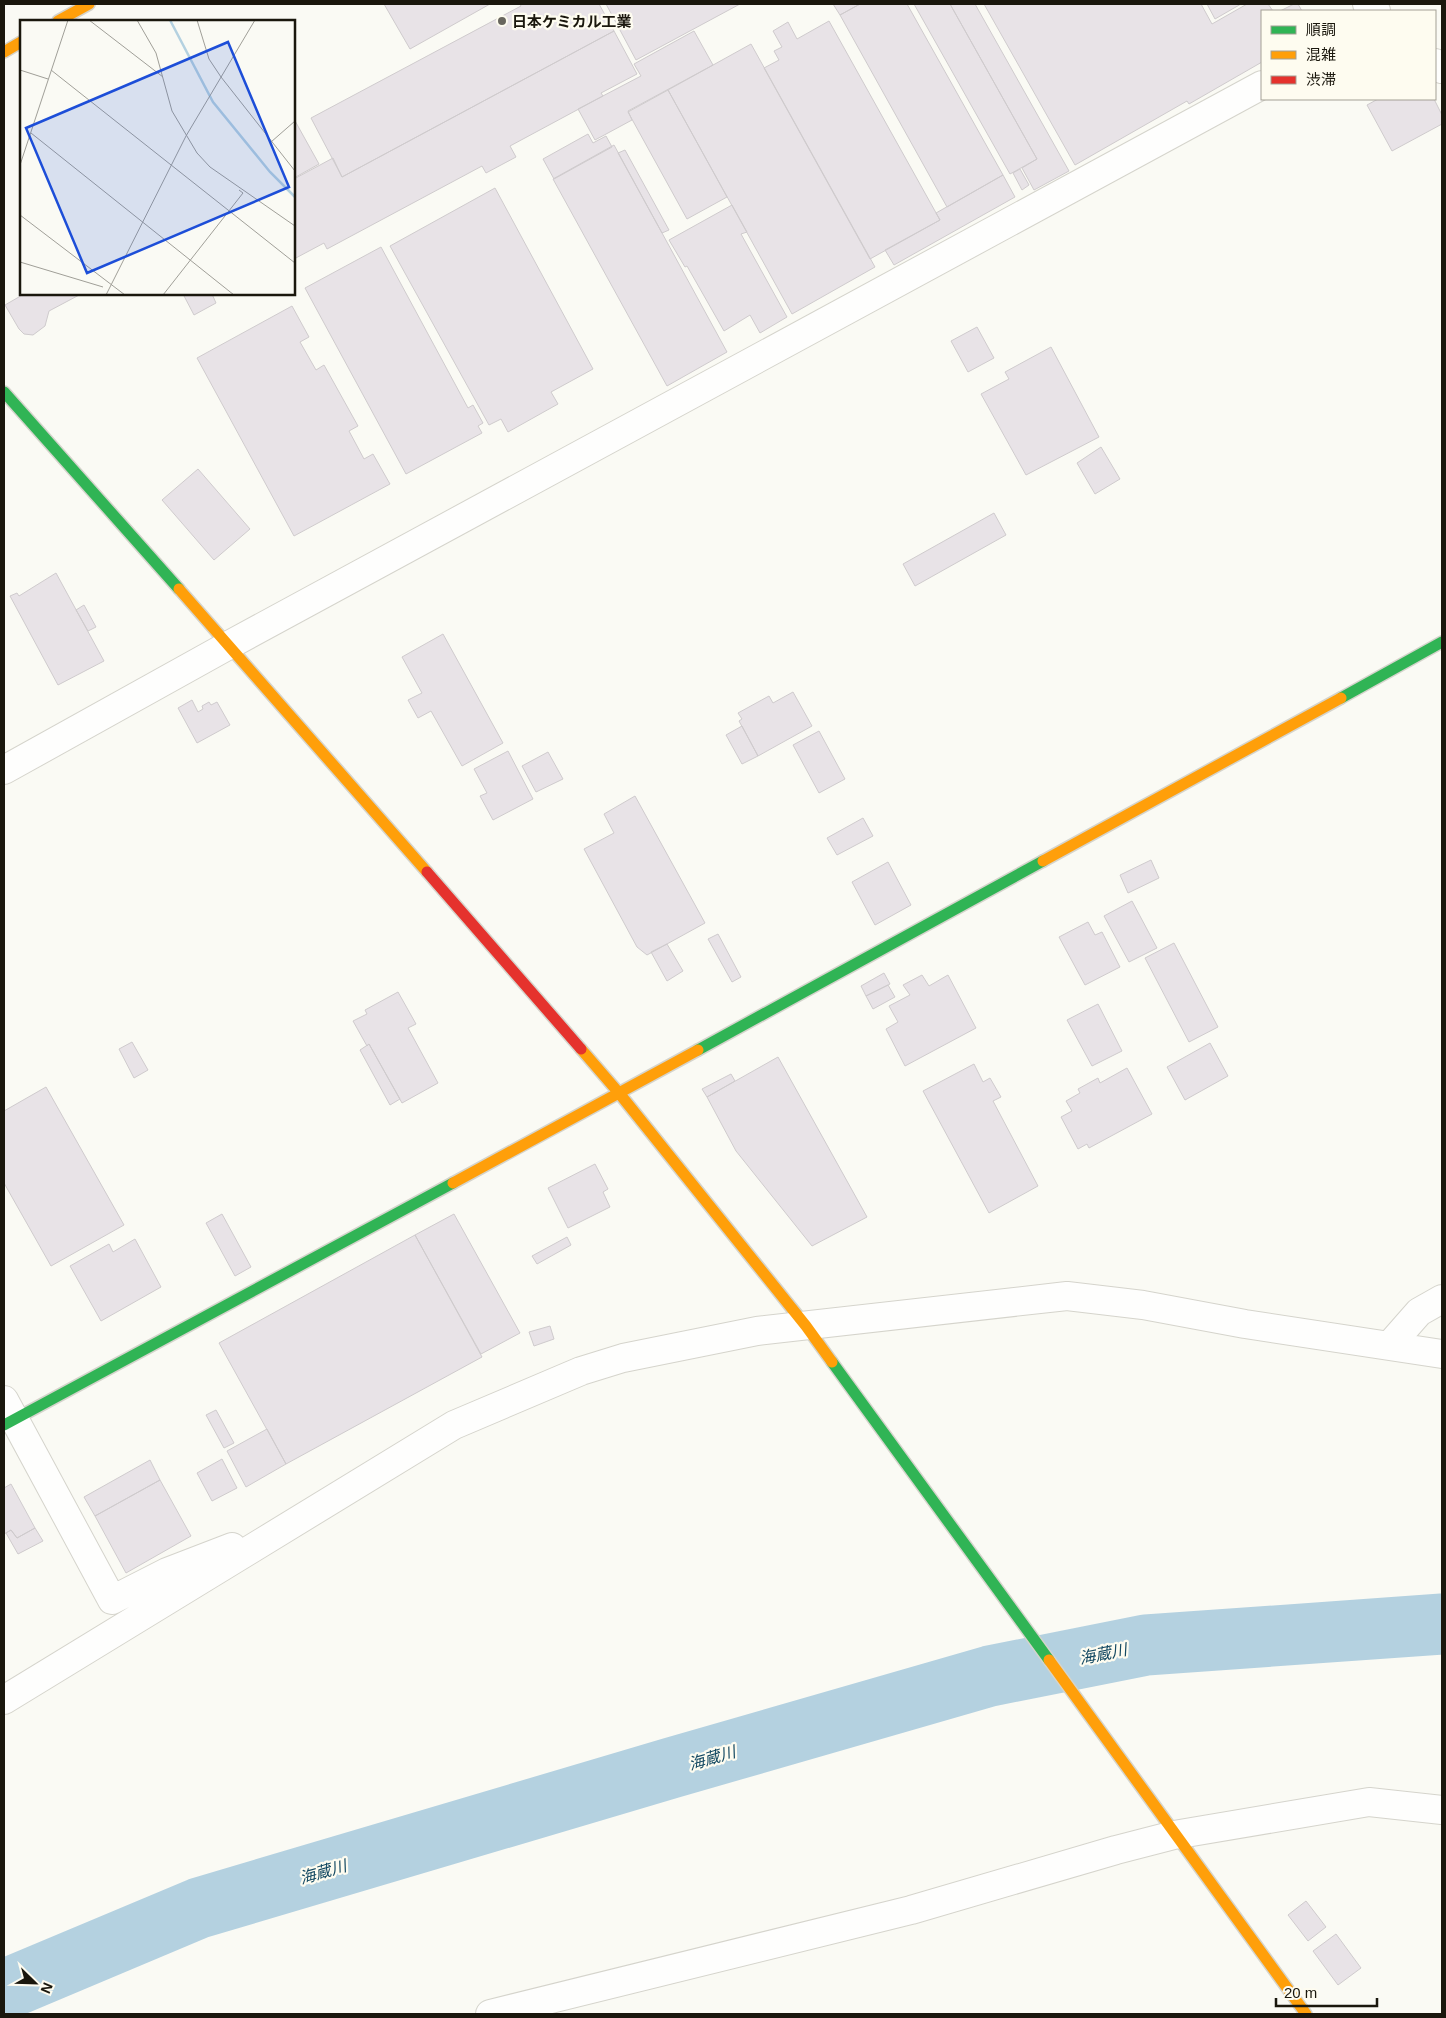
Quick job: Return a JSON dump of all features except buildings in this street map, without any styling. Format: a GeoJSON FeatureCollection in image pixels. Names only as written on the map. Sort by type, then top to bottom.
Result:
{"type":"FeatureCollection","features":[{"type":"Feature","properties":{"kind":"main road"},"geometry":{"type":"LineString","coordinates":[[60,20],[89,4]]}},
{"type":"Feature","properties":{"kind":"main road"},"geometry":{"type":"LineString","coordinates":[[4,52],[20,43]]}},
{"type":"Feature","properties":{"kind":"main road"},"geometry":{"type":"LineString","coordinates":[[4,392],[229,645],[619,1093],[806,1326],[1174,1835],[1306,2014]]}},
{"type":"Feature","properties":{"kind":"main road"},"geometry":{"type":"LineString","coordinates":[[7,1415],[619,1093],[1442,642]]}},
{"type":"Feature","properties":{"kind":"street"},"geometry":{"type":"LineString","coordinates":[[4,770],[229,645],[1261,86]]}},
{"type":"Feature","properties":{"kind":"street"},"geometry":{"type":"LineString","coordinates":[[4,1700],[454,1425],[581,1371],[623,1358],[757,1330],[1067,1296],[1143,1305],[1442,1354]]}},
{"type":"Feature","properties":{"kind":"street"},"geometry":{"type":"LineString","coordinates":[[1390,1345],[1419,1312],[1442,1300]]}},
{"type":"Feature","properties":{"kind":"street"},"geometry":{"type":"LineString","coordinates":[[7,1415],[112,1600],[167,1572],[298,1521]]}},
{"type":"Feature","properties":{"kind":"street"},"geometry":{"type":"LineString","coordinates":[[490,2014],[911,1910],[1174,1835],[1369,1802],[1442,1810]]}},
{"type":"Feature","properties":{"kind":"waterway","name":"海蔵川"},"geometry":{"type":"LineString","coordinates":[[4,1990],[199,1908],[990,1676],[1146,1645],[1442,1624]]}},
{"type":"Feature","properties":{"kind":"traffic: fast"},"geometry":{"type":"LineString","coordinates":[[4,392],[179,589]]}},
{"type":"Feature","properties":{"kind":"traffic: fast"},"geometry":{"type":"LineString","coordinates":[[1341,698],[1442,642]]}},
{"type":"Feature","properties":{"kind":"traffic: fast"},"geometry":{"type":"LineString","coordinates":[[698,1050],[1043,861]]}},
{"type":"Feature","properties":{"kind":"traffic: fast"},"geometry":{"type":"LineString","coordinates":[[4,1425],[453,1183]]}},
{"type":"Feature","properties":{"kind":"traffic: fast"},"geometry":{"type":"LineString","coordinates":[[832,1362],[1049,1660]]}},
{"type":"Feature","properties":{"kind":"traffic: slow"},"geometry":{"type":"LineString","coordinates":[[60,20],[89,4]]}},
{"type":"Feature","properties":{"kind":"traffic: slow"},"geometry":{"type":"LineString","coordinates":[[4,52],[20,43]]}},
{"type":"Feature","properties":{"kind":"traffic: slow"},"geometry":{"type":"LineString","coordinates":[[179,589],[427,872]]}},
{"type":"Feature","properties":{"kind":"traffic: slow"},"geometry":{"type":"LineString","coordinates":[[1043,861],[1341,698]]}},
{"type":"Feature","properties":{"kind":"traffic: slow"},"geometry":{"type":"LineString","coordinates":[[581,1049],[619,1093],[806,1326],[832,1362]]}},
{"type":"Feature","properties":{"kind":"traffic: slow"},"geometry":{"type":"LineString","coordinates":[[453,1183],[698,1050]]}},
{"type":"Feature","properties":{"kind":"traffic: slow"},"geometry":{"type":"LineString","coordinates":[[1049,1660],[1306,2014]]}},
{"type":"Feature","properties":{"kind":"traffic: jam"},"geometry":{"type":"LineString","coordinates":[[427,872],[581,1049]]}},
{"type":"Feature","properties":{"kind":"place","name":"日本ケミカル工業"},"geometry":{"type":"Point","coordinates":[502,21]}}]}
